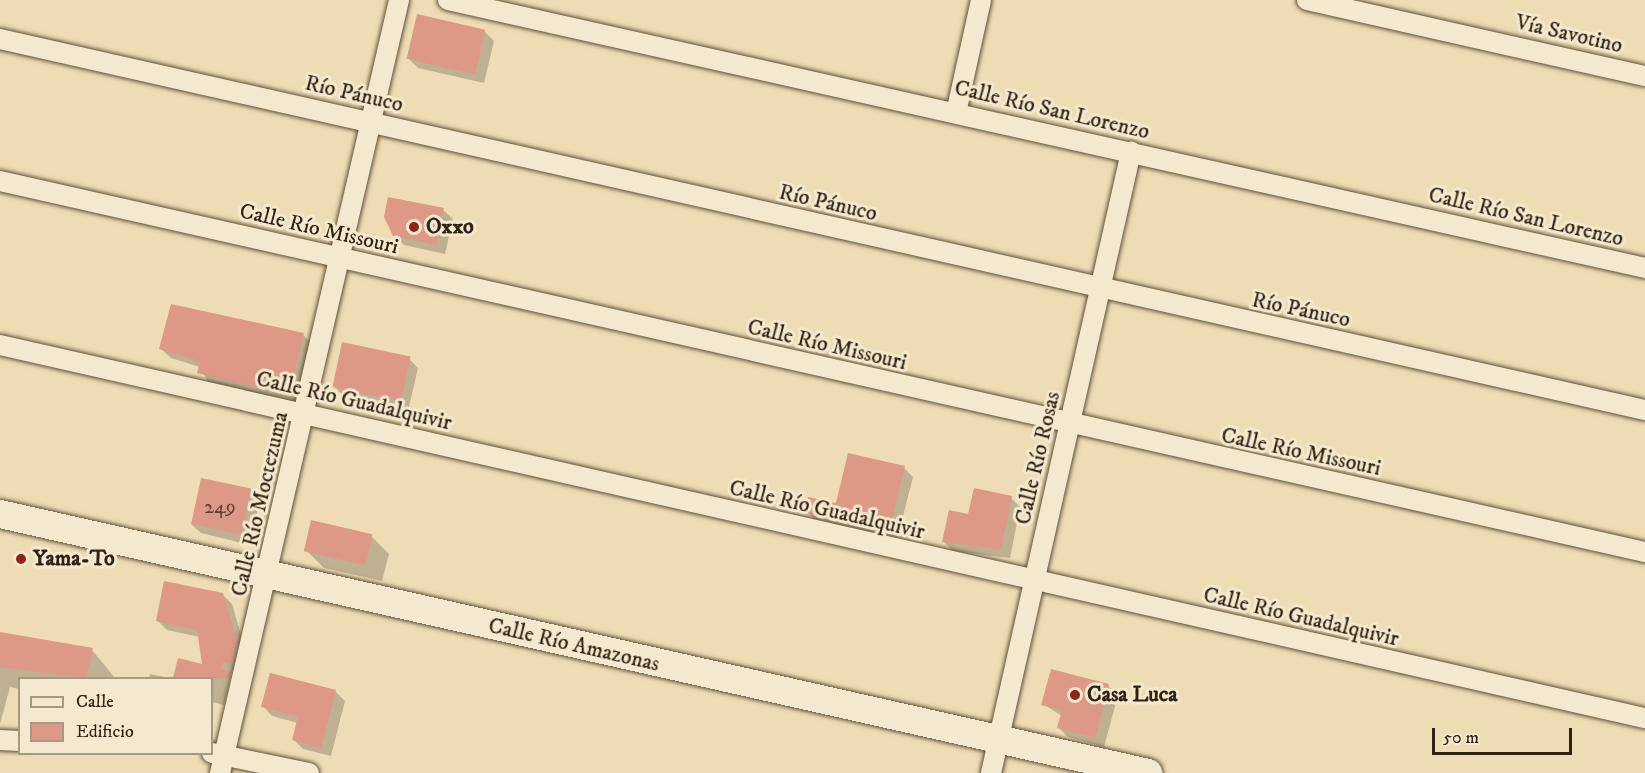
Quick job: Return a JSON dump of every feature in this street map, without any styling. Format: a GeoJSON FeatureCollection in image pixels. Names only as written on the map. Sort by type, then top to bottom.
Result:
{"type":"FeatureCollection","features":[{"type":"Feature","properties":{"kind":"street","name":"Calle Río Moctezuma"},"geometry":{"type":"LineString","coordinates":[[218,760],[269,576],[399,0]]}},
{"type":"Feature","properties":{"kind":"street","name":"Calle Río San Lorenzo"},"geometry":{"type":"LineString","coordinates":[[448,0],[1645,268]]}},
{"type":"Feature","properties":{"kind":"street"},"geometry":{"type":"LineString","coordinates":[[956,113],[981,0]]}},
{"type":"Feature","properties":{"kind":"street","name":"Vía Savotino"},"geometry":{"type":"LineString","coordinates":[[1307,0],[1645,75]]}},
{"type":"Feature","properties":{"kind":"street","name":"Río Pánuco"},"geometry":{"type":"LineString","coordinates":[[0,39],[1101,290],[1645,410]]}},
{"type":"Feature","properties":{"kind":"street","name":"Calle Río Rosas"},"geometry":{"type":"LineString","coordinates":[[991,773],[1131,152]]}},
{"type":"Feature","properties":{"kind":"street","name":"Calle Río Missouri"},"geometry":{"type":"LineString","coordinates":[[0,181],[1070,426],[1645,552]]}},
{"type":"Feature","properties":{"kind":"street","name":"Calle Río Guadalquivir"},"geometry":{"type":"LineString","coordinates":[[0,345],[1035,582],[1645,718]]}},
{"type":"Feature","properties":{"kind":"street","name":"Calle Río Amazonas"},"geometry":{"type":"LineString","coordinates":[[0,514],[1148,773]]}},
{"type":"Feature","properties":{"kind":"street"},"geometry":{"type":"LineString","coordinates":[[0,740],[18,741]]}},
{"type":"Feature","properties":{"kind":"street"},"geometry":{"type":"LineString","coordinates":[[218,760],[309,773]]}},
{"type":"Feature","properties":{"kind":"building"},"geometry":{"type":"Polygon","coordinates":[[[417,14],[485,30],[475,75],[407,59],[417,14]]]}},
{"type":"Feature","properties":{"kind":"building","name":"Oxxo"},"geometry":{"type":"Polygon","coordinates":[[[388,197],[444,208],[436,245],[393,236],[384,217],[388,197]]]}},
{"type":"Feature","properties":{"kind":"building"},"geometry":{"type":"Polygon","coordinates":[[[171,304],[304,333],[289,395],[197,373],[200,361],[159,349],[171,304]]]}},
{"type":"Feature","properties":{"kind":"building"},"geometry":{"type":"Polygon","coordinates":[[[342,342],[410,357],[401,402],[332,387],[342,342]]]}},
{"type":"Feature","properties":{"kind":"building"},"geometry":{"type":"Polygon","coordinates":[[[848,453],[905,466],[888,532],[804,512],[808,497],[836,503],[848,453]]]}},
{"type":"Feature","properties":{"kind":"building"},"geometry":{"type":"Polygon","coordinates":[[[201,478],[251,489],[241,535],[191,524],[201,478]]]}},
{"type":"Feature","properties":{"kind":"building"},"geometry":{"type":"Polygon","coordinates":[[[974,488],[1012,496],[1001,549],[942,542],[949,510],[968,514],[974,488]]]}},
{"type":"Feature","properties":{"kind":"building"},"geometry":{"type":"Polygon","coordinates":[[[311,520],[372,534],[365,565],[304,551],[311,520]]]}},
{"type":"Feature","properties":{"kind":"building"},"geometry":{"type":"Polygon","coordinates":[[[164,581],[223,593],[237,641],[231,664],[223,662],[221,669],[231,671],[230,678],[173,677],[178,658],[202,664],[197,630],[156,621],[164,581]]]}},
{"type":"Feature","properties":{"kind":"building"},"geometry":{"type":"Polygon","coordinates":[[[0,632],[93,648],[86,677],[0,667],[0,632]]]}},
{"type":"Feature","properties":{"kind":"building","name":"Casa Luca"},"geometry":{"type":"Polygon","coordinates":[[[1051,669],[1109,684],[1095,738],[1057,728],[1062,710],[1041,705],[1051,669]]]}},
{"type":"Feature","properties":{"kind":"building"},"geometry":{"type":"Polygon","coordinates":[[[270,673],[336,690],[321,748],[292,740],[298,716],[261,707],[270,673]]]}},
{"type":"Feature","properties":{"kind":"place","name":"Oxxo"},"geometry":{"type":"Point","coordinates":[414,227]}},
{"type":"Feature","properties":{"kind":"place","name":"Yama-To"},"geometry":{"type":"Point","coordinates":[21,559]}},
{"type":"Feature","properties":{"kind":"place","name":"Casa Luca"},"geometry":{"type":"Point","coordinates":[1075,695]}}]}
